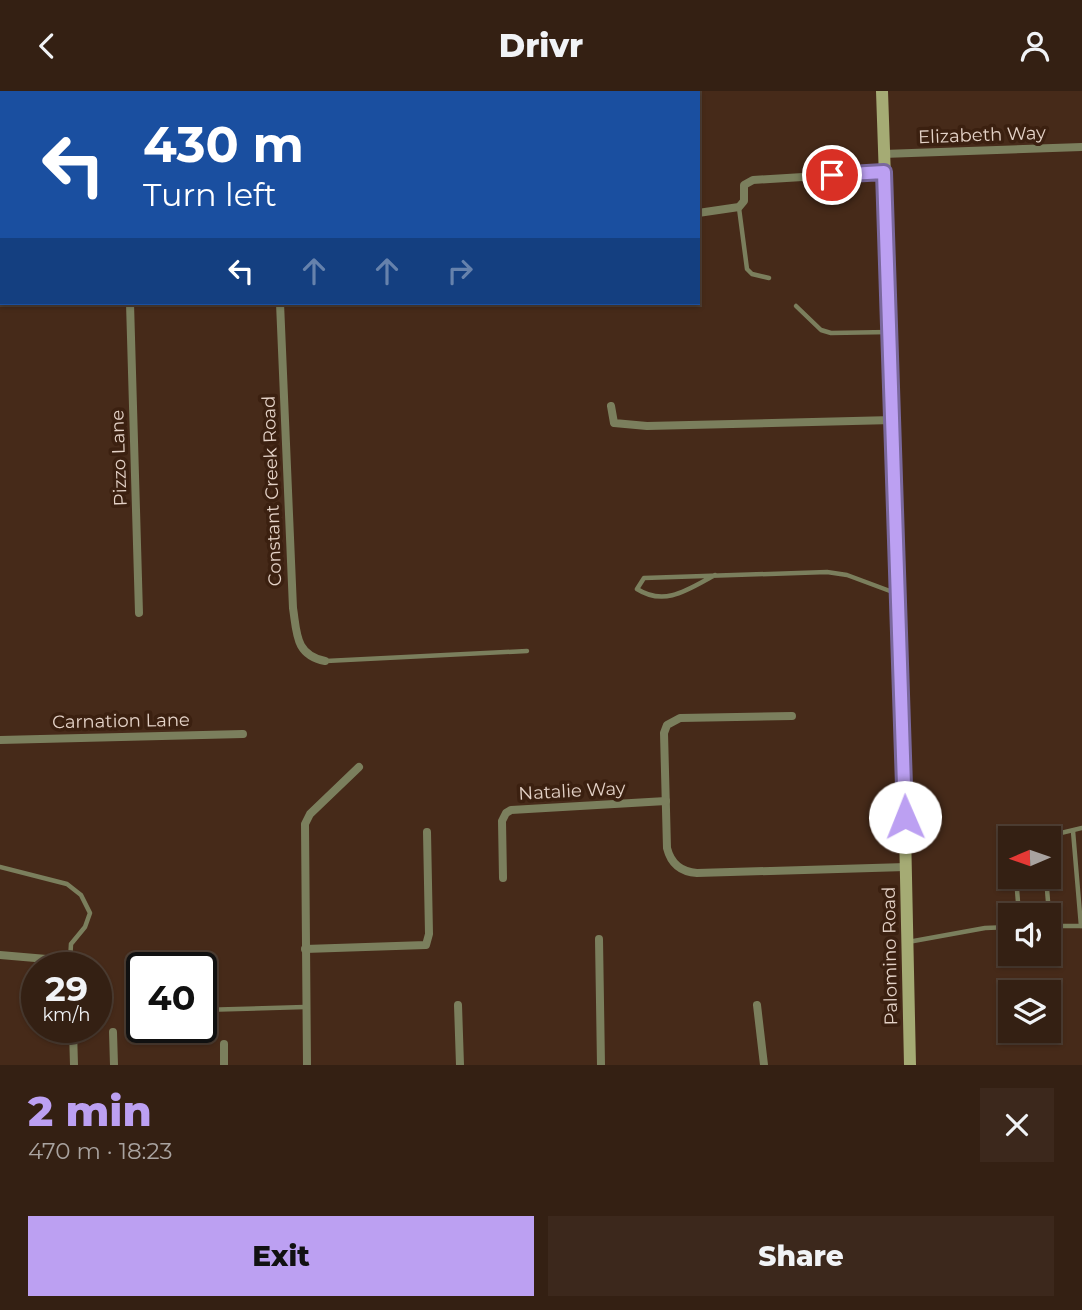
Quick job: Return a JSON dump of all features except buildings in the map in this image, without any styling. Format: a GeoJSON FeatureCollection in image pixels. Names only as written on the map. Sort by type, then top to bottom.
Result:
{"type":"FeatureCollection","features":[{"type":"Feature","properties":{"kind":"street","name":"Palomino Road"},"geometry":{"type":"LineString","coordinates":[[881,91],[899,594],[910,1065]]}},
{"type":"Feature","properties":{"kind":"street","name":"Elizabeth Way"},"geometry":{"type":"LineString","coordinates":[[883,154],[1082,147]]}},
{"type":"Feature","properties":{"kind":"street"},"geometry":{"type":"LineString","coordinates":[[700,213],[739,207],[744,201],[744,185],[753,180],[884,172]]}},
{"type":"Feature","properties":{"kind":"street","name":"Pizzo Lane"},"geometry":{"type":"LineString","coordinates":[[130,305],[139,613]]}},
{"type":"Feature","properties":{"kind":"street","name":"Constant Creek Road"},"geometry":{"type":"LineString","coordinates":[[280,305],[293,608],[298,642],[308,655],[325,661]]}},
{"type":"Feature","properties":{"kind":"street"},"geometry":{"type":"LineString","coordinates":[[611,406],[614,423],[647,426],[893,420]]}},
{"type":"Feature","properties":{"kind":"street"},"geometry":{"type":"LineString","coordinates":[[792,716],[680,718],[671,722],[664,733],[667,848],[673,862],[692,873],[906,867]]}},
{"type":"Feature","properties":{"kind":"street","name":"Carnation Lane"},"geometry":{"type":"LineString","coordinates":[[0,740],[243,734]]}},
{"type":"Feature","properties":{"kind":"street"},"geometry":{"type":"LineString","coordinates":[[307,1065],[305,824],[310,814],[359,767]]}},
{"type":"Feature","properties":{"kind":"street","name":"Natalie Way"},"geometry":{"type":"LineString","coordinates":[[503,878],[502,821],[508,811],[666,801]]}},
{"type":"Feature","properties":{"kind":"street"},"geometry":{"type":"LineString","coordinates":[[305,949],[426,945],[429,934],[428,832]]}},
{"type":"Feature","properties":{"kind":"street"},"geometry":{"type":"LineString","coordinates":[[598,939],[601,1065]]}},
{"type":"Feature","properties":{"kind":"street"},"geometry":{"type":"LineString","coordinates":[[0,955],[21,957]]}},
{"type":"Feature","properties":{"kind":"street"},"geometry":{"type":"LineString","coordinates":[[458,1005],[460,1065]]}},
{"type":"Feature","properties":{"kind":"street"},"geometry":{"type":"LineString","coordinates":[[757,1005],[764,1065]]}},
{"type":"Feature","properties":{"kind":"street"},"geometry":{"type":"LineString","coordinates":[[113,1032],[114,1065]]}},
{"type":"Feature","properties":{"kind":"street"},"geometry":{"type":"LineString","coordinates":[[73,1043],[74,1065]]}},
{"type":"Feature","properties":{"kind":"street"},"geometry":{"type":"LineString","coordinates":[[224,1044],[224,1065]]}},
{"type":"Feature","properties":{"kind":"lane"},"geometry":{"type":"LineString","coordinates":[[739,207],[747,269],[752,274],[769,278]]}},
{"type":"Feature","properties":{"kind":"lane"},"geometry":{"type":"LineString","coordinates":[[796,306],[821,330],[831,333],[890,332]]}},
{"type":"Feature","properties":{"kind":"lane"},"geometry":{"type":"LineString","coordinates":[[715,575],[677,596],[648,596],[637,589],[644,578],[715,575],[827,572],[847,575],[899,594]]}},
{"type":"Feature","properties":{"kind":"lane"},"geometry":{"type":"LineString","coordinates":[[325,661],[527,651]]}},
{"type":"Feature","properties":{"kind":"lane"},"geometry":{"type":"LineString","coordinates":[[1061,834],[1082,828]]}},
{"type":"Feature","properties":{"kind":"lane"},"geometry":{"type":"LineString","coordinates":[[1061,926],[1082,926],[1073,831]]}},
{"type":"Feature","properties":{"kind":"lane"},"geometry":{"type":"LineString","coordinates":[[0,867],[67,884],[81,895],[90,913],[85,927],[71,944],[71,952]]}},
{"type":"Feature","properties":{"kind":"lane"},"geometry":{"type":"LineString","coordinates":[[908,942],[998,927]]}},
{"type":"Feature","properties":{"kind":"lane"},"geometry":{"type":"LineString","coordinates":[[217,1010],[306,1007]]}},
{"type":"Feature","properties":{"kind":"route"},"geometry":{"type":"LineString","coordinates":[[832,175],[884,172],[905,817]]}}]}
